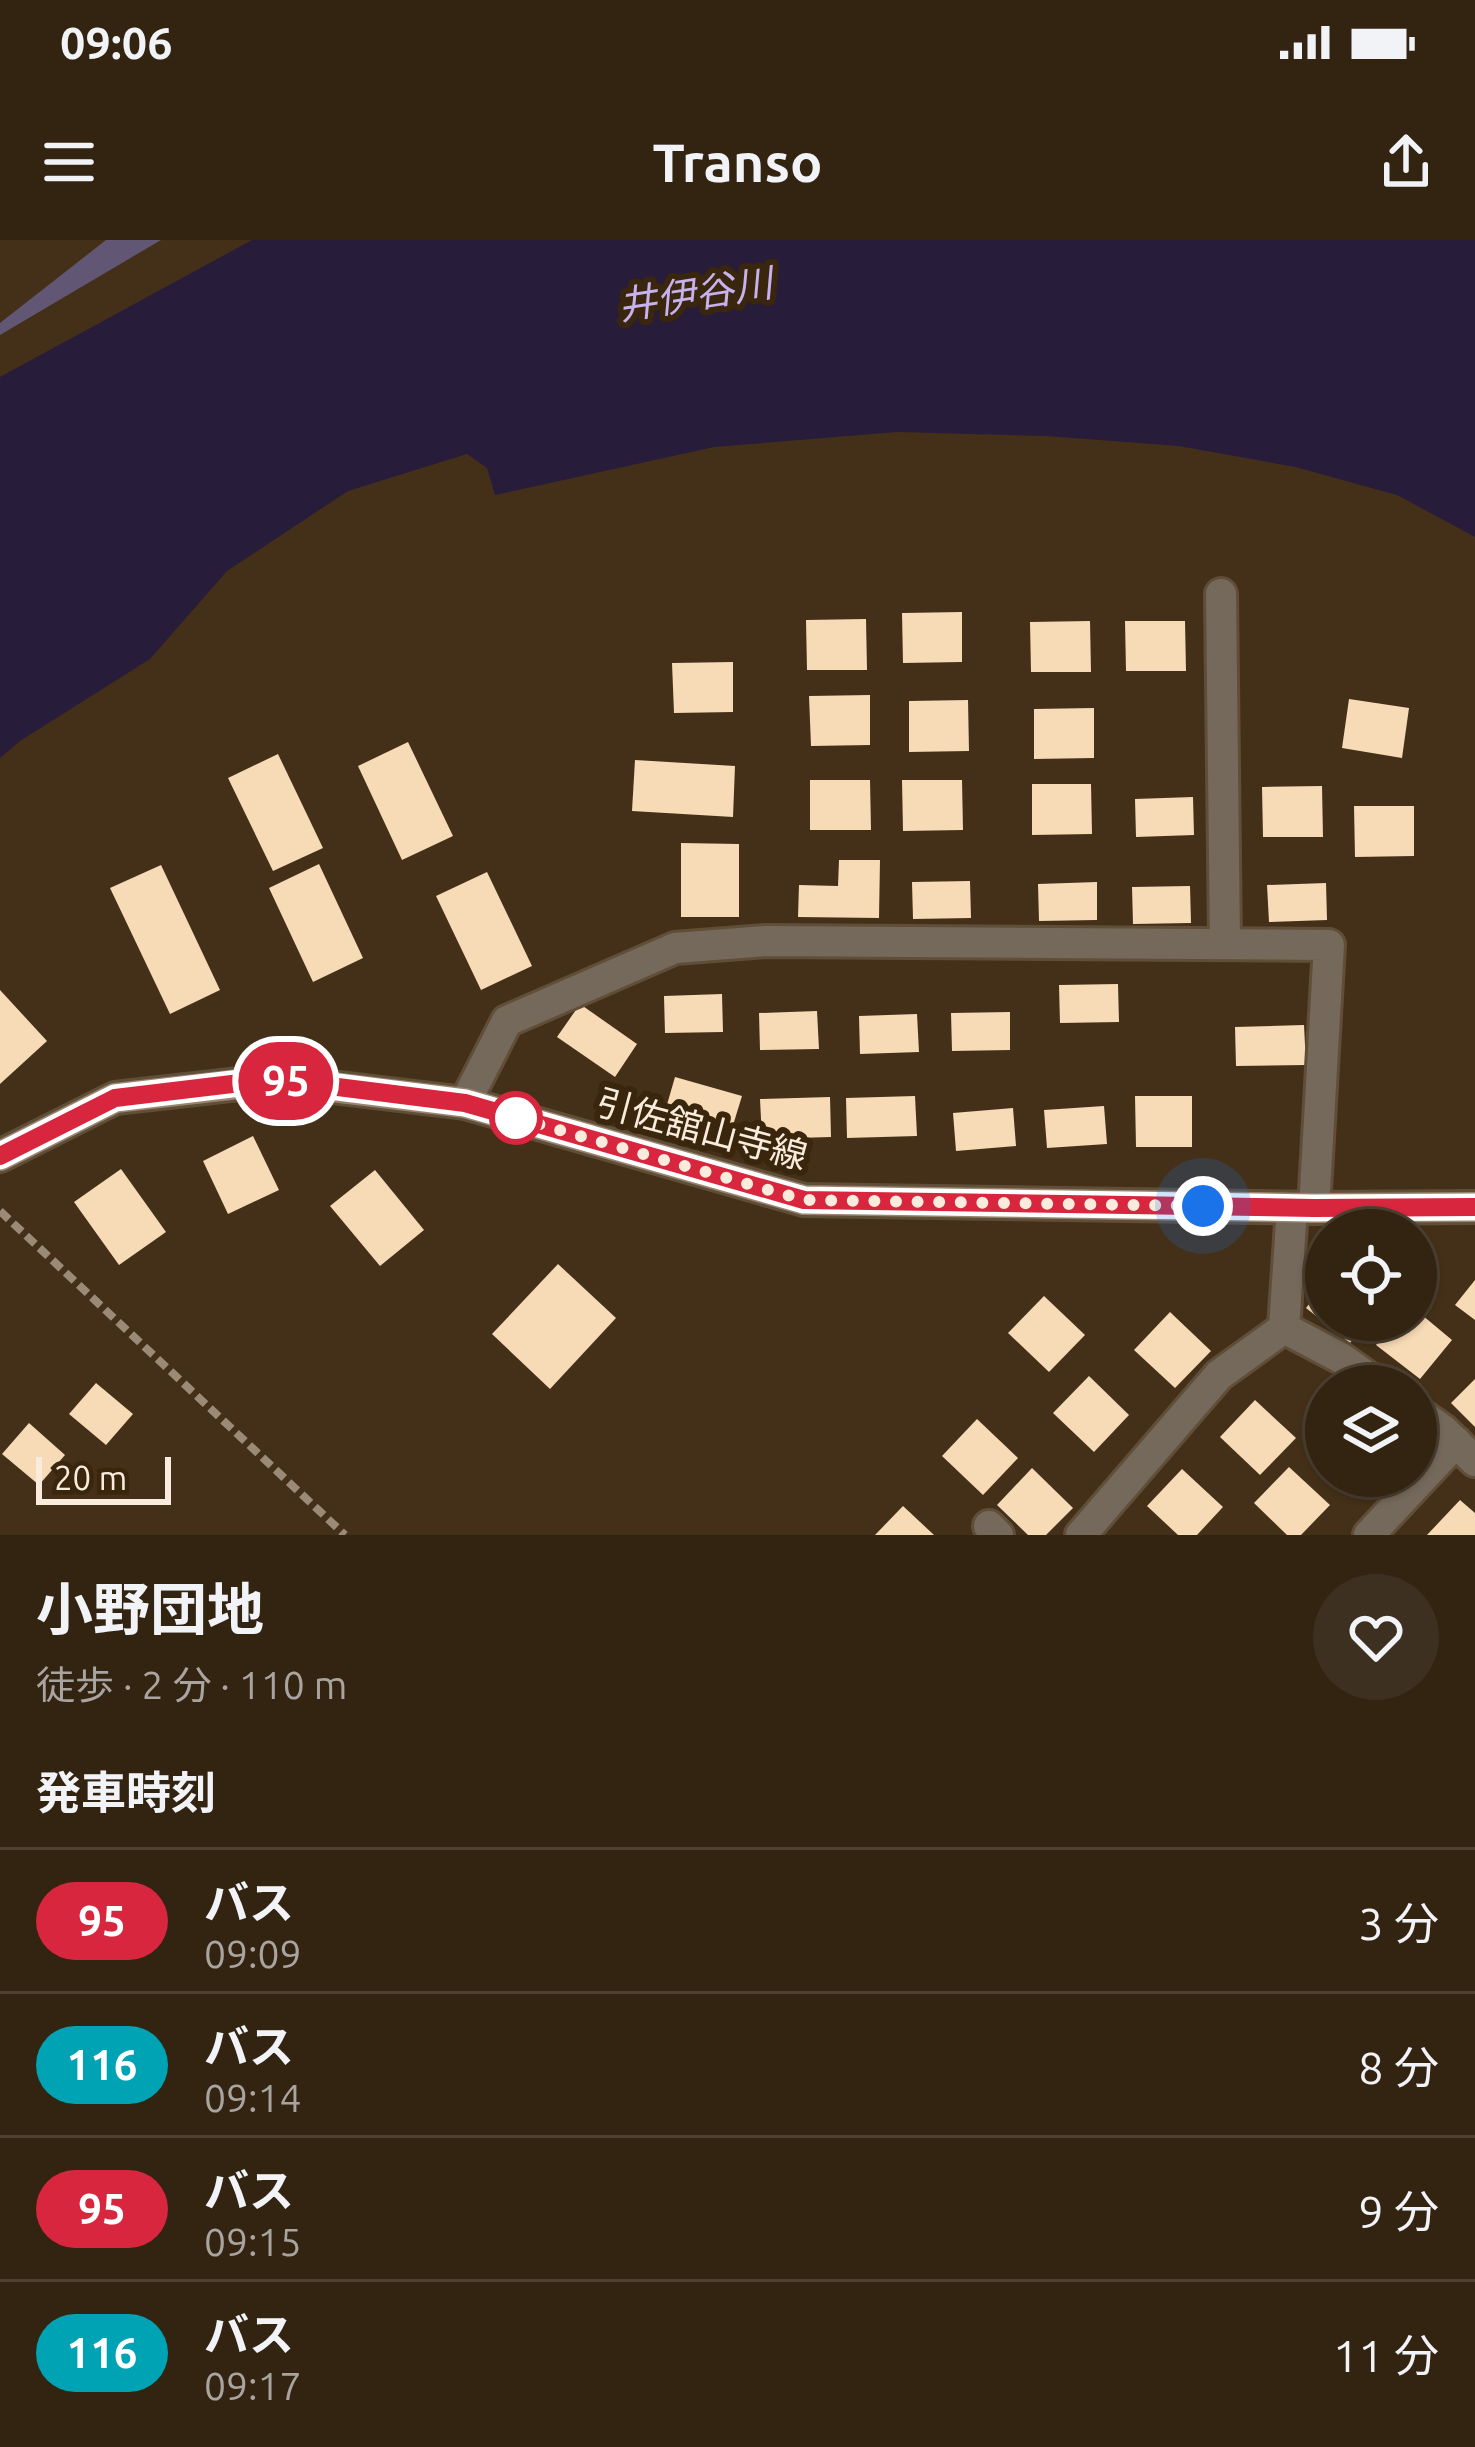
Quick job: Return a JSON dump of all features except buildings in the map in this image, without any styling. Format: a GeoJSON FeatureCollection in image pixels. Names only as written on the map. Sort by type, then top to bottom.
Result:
{"type":"FeatureCollection","features":[{"type":"Feature","properties":{"kind":"main road","name":"引佐舘山寺線"},"geometry":{"type":"LineString","coordinates":[[0,1156],[115,1098],[274,1079],[465,1103],[804,1200],[1475,1207]]}},
{"type":"Feature","properties":{"kind":"street"},"geometry":{"type":"LineString","coordinates":[[1222,594],[1225,944]]}},
{"type":"Feature","properties":{"kind":"street"},"geometry":{"type":"LineString","coordinates":[[465,1103],[507,1021],[675,948],[766,940],[1329,945],[1303,1208],[1284,1328],[1219,1375],[1081,1535]]}},
{"type":"Feature","properties":{"kind":"street"},"geometry":{"type":"LineString","coordinates":[[1284,1328],[1351,1365]]}},
{"type":"Feature","properties":{"kind":"street"},"geometry":{"type":"LineString","coordinates":[[1369,1535],[1466,1452],[1437,1428]]}},
{"type":"Feature","properties":{"kind":"path"},"geometry":{"type":"LineString","coordinates":[[0,1211],[345,1535]]}},
{"type":"Feature","properties":{"kind":"shaded area"},"geometry":{"type":"Polygon","coordinates":[[[106,240],[161,240],[0,335],[0,323],[106,240]]]}},
{"type":"Feature","properties":{"kind":"water","name":"井伊谷川"},"geometry":{"type":"Polygon","coordinates":[[[252,240],[1475,240],[1475,537],[1397,495],[1295,467],[1179,446],[897,432],[714,447],[495,495],[487,468],[467,454],[348,491],[227,571],[150,659],[0,758],[0,377],[252,240]]]}},
{"type":"Feature","properties":{"kind":"bus line","name":"95"},"geometry":{"type":"LineString","coordinates":[[0,1156],[115,1098],[274,1079],[465,1103],[804,1200],[1475,1207]]}},
{"type":"Feature","properties":{"kind":"route"},"geometry":{"type":"LineString","coordinates":[[516,1118],[507,1115],[804,1200],[1203,1206]]}}]}
